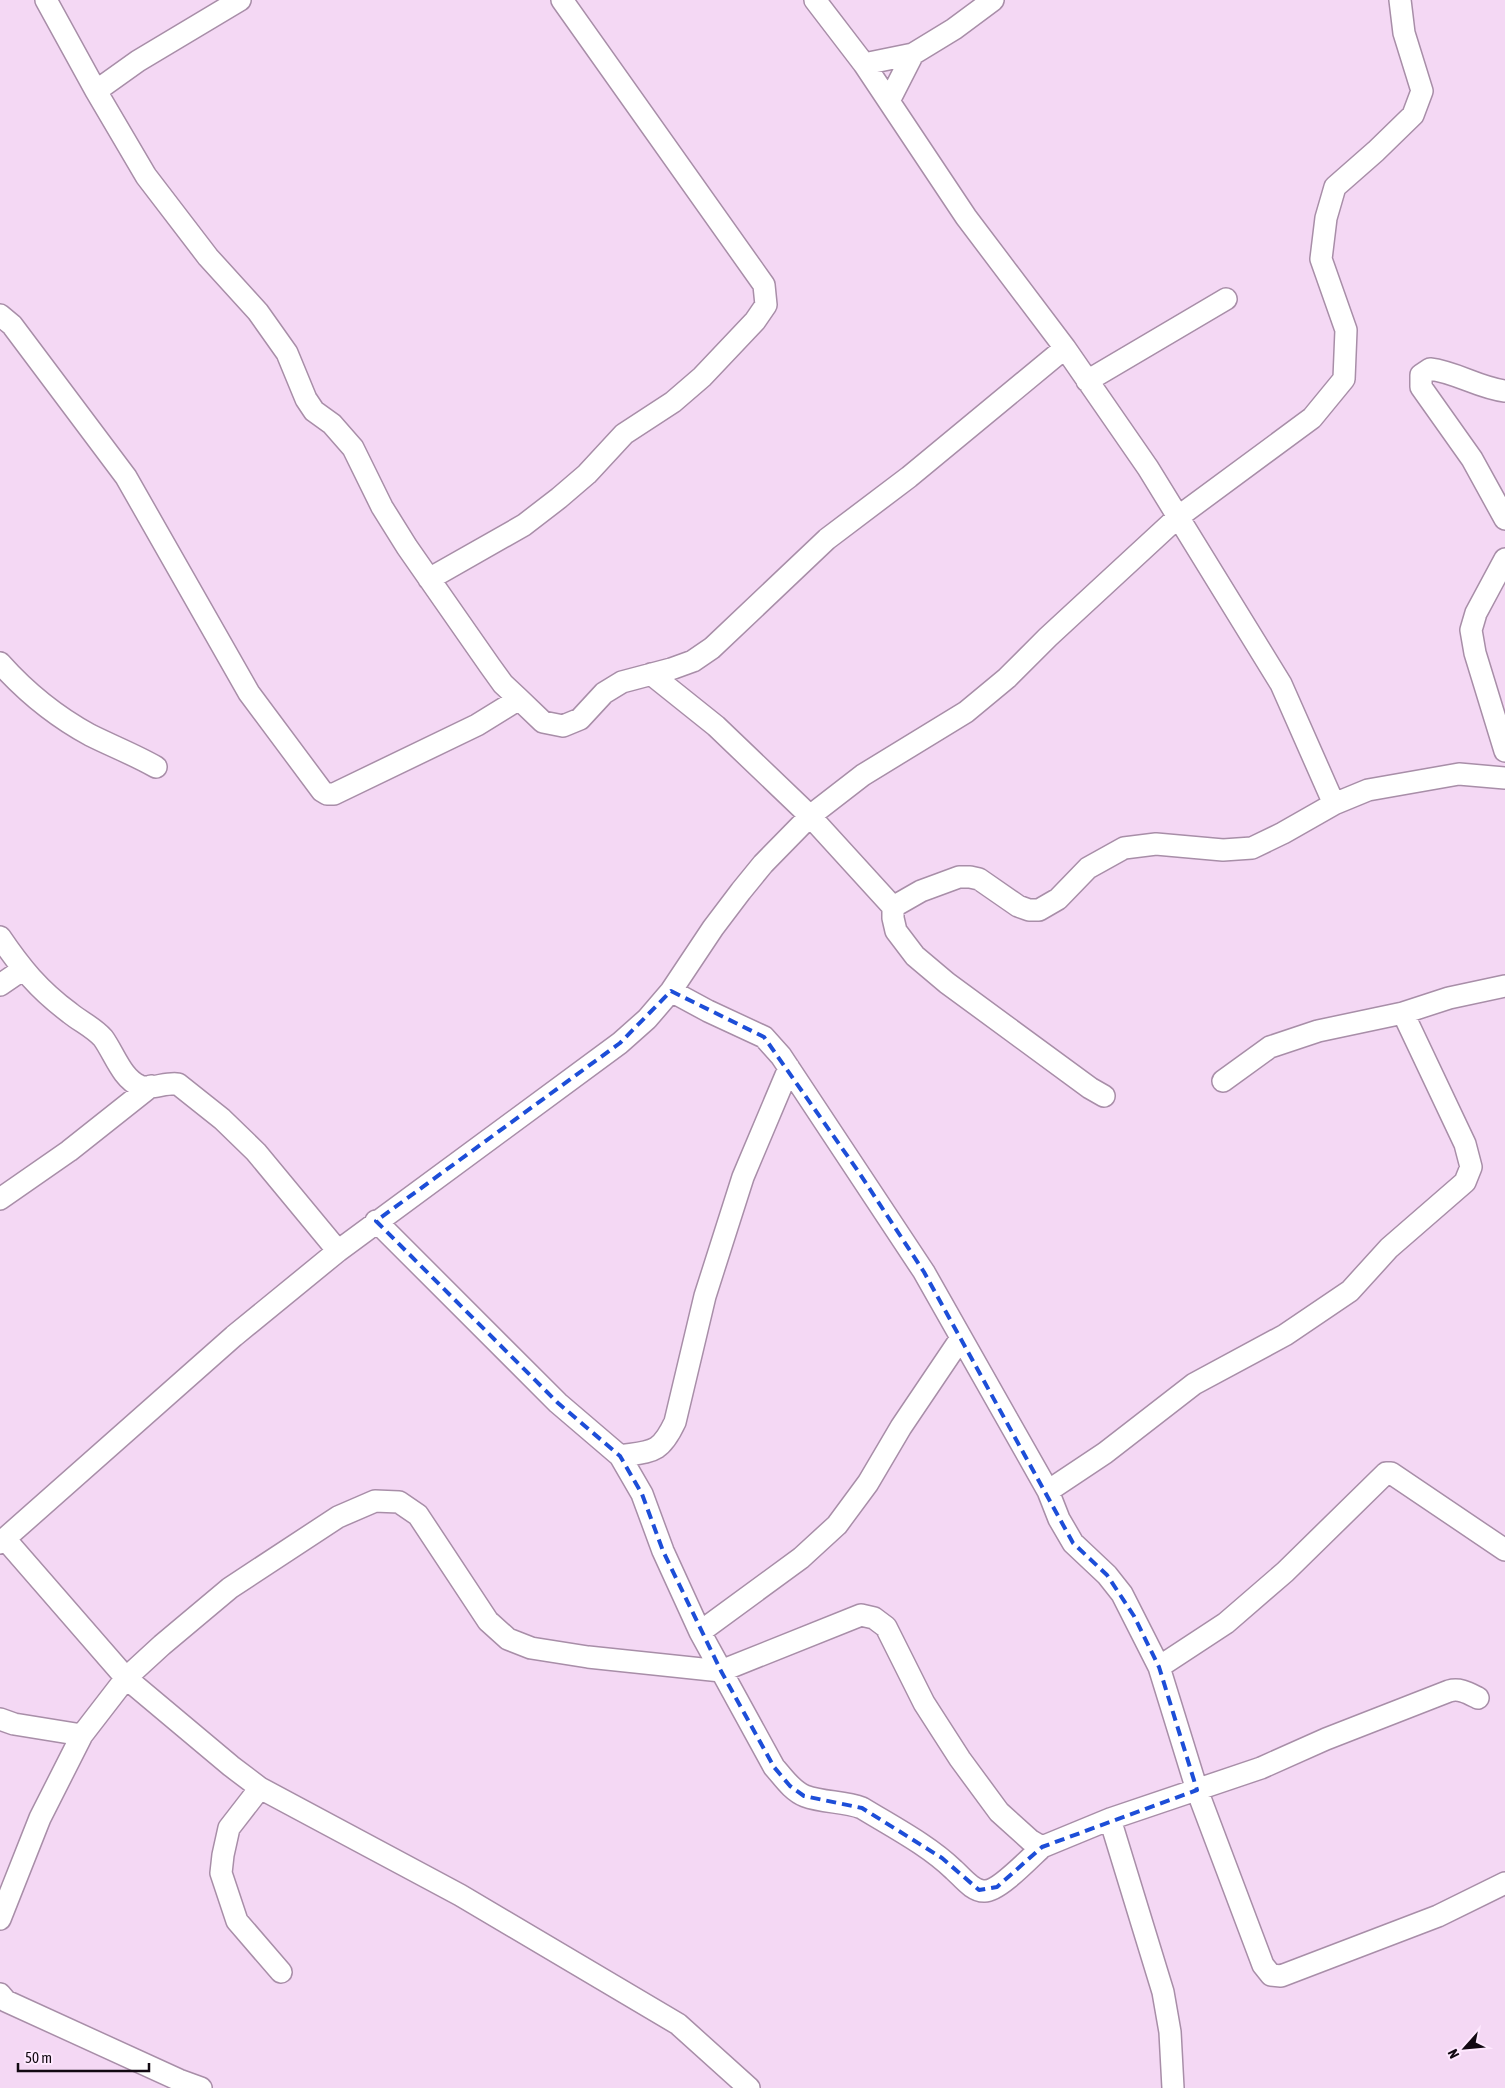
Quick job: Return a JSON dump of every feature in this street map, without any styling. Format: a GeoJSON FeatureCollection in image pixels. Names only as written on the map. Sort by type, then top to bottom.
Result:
{"type":"FeatureCollection","features":[{"type":"Feature","properties":{"kind":"street"},"geometry":{"type":"LineString","coordinates":[[46,0],[146,176],[208,257],[258,312],[287,353],[299,378],[306,399],[314,411],[332,424],[353,448],[382,507],[429,579],[503,684],[543,722],[562,726],[580,719],[604,693],[622,682],[693,661],[712,648],[827,539],[909,477],[1065,348]]}},
{"type":"Feature","properties":{"kind":"street"},"geometry":{"type":"LineString","coordinates":[[96,91],[138,61],[240,0]]}},
{"type":"Feature","properties":{"kind":"street"},"geometry":{"type":"LineString","coordinates":[[429,579],[524,524],[559,498],[588,474],[624,434],[673,402],[702,377],[755,321],[766,305],[764,286],[562,0]]}},
{"type":"Feature","properties":{"kind":"street"},"geometry":{"type":"LineString","coordinates":[[815,0],[864,64],[966,217],[1065,348],[1148,468],[1281,684],[1334,804]]}},
{"type":"Feature","properties":{"kind":"street"},"geometry":{"type":"LineString","coordinates":[[864,64],[913,54],[954,29],[993,0]]}},
{"type":"Feature","properties":{"kind":"street"},"geometry":{"type":"LineString","coordinates":[[749,2088],[678,2024],[460,1895],[260,1788],[126,1678],[2,1541],[234,1336],[338,1251],[376,1221],[471,1155],[620,1043],[647,1019],[672,991],[713,928],[741,891],[763,864],[810,816],[863,775],[966,712],[1007,678],[1048,637],[1178,517],[1312,418],[1344,379],[1346,330],[1321,259],[1326,218],[1335,187],[1413,115],[1422,90],[1404,33],[1400,0]]}},
{"type":"Feature","properties":{"kind":"street"},"geometry":{"type":"LineString","coordinates":[[889,101],[913,54]]}},
{"type":"Feature","properties":{"kind":"street"},"geometry":{"type":"LineString","coordinates":[[1087,381],[1226,299]]}},
{"type":"Feature","properties":{"kind":"street"},"geometry":{"type":"LineString","coordinates":[[0,315],[12,325],[126,476],[249,693],[322,791],[327,794],[334,794],[477,725],[519,699]]}},
{"type":"Feature","properties":{"kind":"street"},"geometry":{"type":"LineString","coordinates":[[1505,391],[1447,371],[1430,368],[1421,375],[1421,387],[1472,459],[1505,519]]}},
{"type":"Feature","properties":{"kind":"street"},"geometry":{"type":"LineString","coordinates":[[1505,558],[1476,613],[1471,630],[1475,653],[1505,751]]}},
{"type":"Feature","properties":{"kind":"street"},"geometry":{"type":"LineString","coordinates":[[0,663],[36,697],[67,720],[89,734],[156,767]]}},
{"type":"Feature","properties":{"kind":"street"},"geometry":{"type":"LineString","coordinates":[[651,674],[716,726],[810,816],[893,907],[892,918],[896,931],[915,956],[947,983],[1090,1088],[1104,1096]]}},
{"type":"Feature","properties":{"kind":"street"},"geometry":{"type":"LineString","coordinates":[[893,907],[928,888],[959,877],[970,877],[979,879],[1018,906],[1029,910],[1039,910],[1058,899],[1088,868],[1124,848],[1156,844],[1207,849],[1252,848],[1334,804],[1368,790],[1460,774],[1505,778]]}},
{"type":"Feature","properties":{"kind":"street"},"geometry":{"type":"LineString","coordinates":[[0,937],[22,970],[37,985],[70,1013],[91,1026],[103,1038],[121,1068],[134,1083],[142,1087],[170,1082],[178,1084],[222,1119],[256,1152],[338,1251]]}},
{"type":"Feature","properties":{"kind":"street"},"geometry":{"type":"LineString","coordinates":[[0,985],[22,970]]}},
{"type":"Feature","properties":{"kind":"street"},"geometry":{"type":"LineString","coordinates":[[1223,1081],[1270,1047],[1326,1029],[1403,1013],[1449,998],[1505,986]]}},
{"type":"Feature","properties":{"kind":"street"},"geometry":{"type":"LineString","coordinates":[[672,991],[708,1011],[764,1036],[789,1068],[924,1272],[1048,1491],[1059,1518],[1073,1543],[1107,1575],[1122,1594],[1159,1667],[1197,1790],[1263,1966],[1271,1975],[1281,1976],[1438,1916],[1505,1883]]}},
{"type":"Feature","properties":{"kind":"street"},"geometry":{"type":"LineString","coordinates":[[1048,1491],[1104,1453],[1194,1384],[1286,1335],[1350,1291],[1389,1248],[1465,1182],[1471,1166],[1465,1144],[1403,1013]]}},
{"type":"Feature","properties":{"kind":"street"},"geometry":{"type":"LineString","coordinates":[[620,1456],[653,1451],[666,1440],[675,1422],[705,1296],[731,1214],[743,1177],[789,1068]]}},
{"type":"Feature","properties":{"kind":"street"},"geometry":{"type":"LineString","coordinates":[[0,1200],[69,1151],[151,1086]]}},
{"type":"Feature","properties":{"kind":"street"},"geometry":{"type":"LineString","coordinates":[[376,1221],[558,1403],[620,1456],[642,1494],[663,1551],[700,1632],[774,1767],[790,1786],[804,1796],[820,1800],[849,1802],[862,1808],[942,1858],[973,1887],[979,1890],[985,1891],[997,1887],[1042,1847],[1110,1820],[1261,1768],[1342,1733],[1449,1691],[1463,1690],[1478,1698]]}},
{"type":"Feature","properties":{"kind":"street"},"geometry":{"type":"LineString","coordinates":[[700,1632],[801,1558],[837,1525],[868,1483],[901,1427],[961,1338]]}},
{"type":"Feature","properties":{"kind":"street"},"geometry":{"type":"LineString","coordinates":[[1159,1667],[1226,1623],[1285,1572],[1386,1473],[1391,1473],[1505,1550]]}},
{"type":"Feature","properties":{"kind":"street"},"geometry":{"type":"LineString","coordinates":[[0,1919],[40,1818],[82,1735],[126,1678],[230,1588],[338,1516],[375,1501],[399,1502],[418,1515],[488,1621],[508,1639],[531,1648],[588,1657],[721,1671],[862,1615],[874,1618],[886,1627],[924,1703],[960,1759],[999,1812],[1030,1840],[1042,1847]]}},
{"type":"Feature","properties":{"kind":"street"},"geometry":{"type":"LineString","coordinates":[[0,1719],[14,1724],[82,1735]]}},
{"type":"Feature","properties":{"kind":"street"},"geometry":{"type":"LineString","coordinates":[[260,1788],[229,1828],[221,1873],[237,1921],[280,1972]]}},
{"type":"Feature","properties":{"kind":"street"},"geometry":{"type":"LineString","coordinates":[[1110,1820],[1163,1992],[1170,2032],[1173,2088]]}},
{"type":"Feature","properties":{"kind":"street"},"geometry":{"type":"LineString","coordinates":[[0,1994],[6,2000],[179,2080],[201,2088]]}},
{"type":"Feature","properties":{"kind":"highlighted area"},"geometry":{"type":"Polygon","coordinates":[[[671,991],[764,1037],[858,1171],[924,1272],[1073,1543],[1107,1575],[1134,1616],[1159,1667],[1197,1790],[1042,1847],[997,1887],[979,1890],[942,1858],[862,1808],[804,1796],[790,1786],[774,1767],[721,1671],[663,1551],[642,1494],[620,1456],[558,1403],[376,1221],[620,1043],[671,991]]]}}]}
